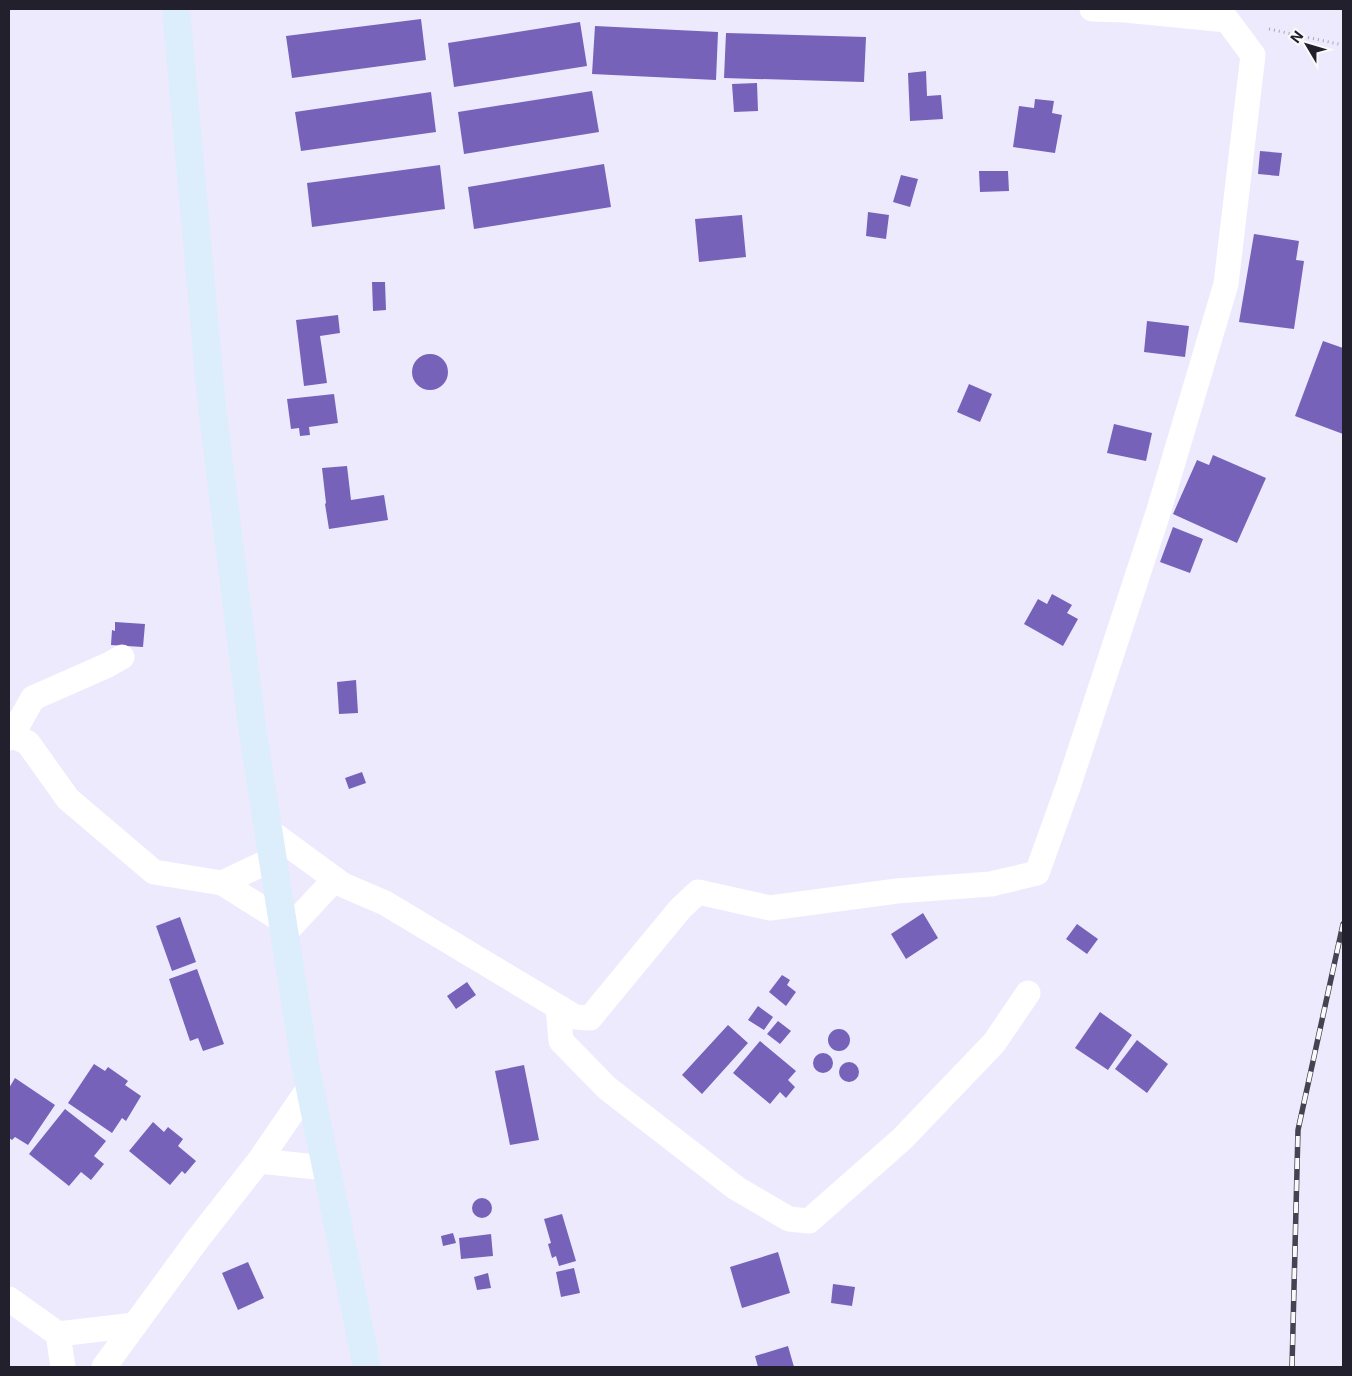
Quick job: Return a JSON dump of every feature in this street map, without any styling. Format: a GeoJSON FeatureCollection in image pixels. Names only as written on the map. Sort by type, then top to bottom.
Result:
{"type":"FeatureCollection","features":[{"type":"Feature","properties":{"kind":"street"},"geometry":{"type":"LineString","coordinates":[[176,9],[212,407],[252,728],[309,1088],[367,1367]]}},
{"type":"Feature","properties":{"kind":"street"},"geometry":{"type":"LineString","coordinates":[[569,1049],[590,1018],[680,909],[698,892],[770,908],[897,891],[991,884],[1037,873],[1069,784],[1158,513],[1226,284],[1253,55],[1227,20],[1125,10],[1092,9]]}},
{"type":"Feature","properties":{"kind":"street"},"geometry":{"type":"LineString","coordinates":[[122,657],[33,698],[10,736],[28,743],[68,799],[154,872],[222,882],[283,927]]}},
{"type":"Feature","properties":{"kind":"street"},"geometry":{"type":"LineString","coordinates":[[268,830],[343,885],[385,904],[575,1017],[590,1018]]}},
{"type":"Feature","properties":{"kind":"street"},"geometry":{"type":"LineString","coordinates":[[222,882],[273,859]]}},
{"type":"Feature","properties":{"kind":"street"},"geometry":{"type":"LineString","coordinates":[[283,927],[335,879]]}},
{"type":"Feature","properties":{"kind":"street"},"geometry":{"type":"LineString","coordinates":[[558,1007],[562,1041],[607,1088],[736,1188],[789,1219],[809,1221],[902,1139],[994,1043],[1028,993]]}},
{"type":"Feature","properties":{"kind":"street"},"geometry":{"type":"LineString","coordinates":[[104,1367],[197,1240],[258,1161],[309,1088]]}},
{"type":"Feature","properties":{"kind":"street"},"geometry":{"type":"LineString","coordinates":[[258,1161],[326,1168]]}},
{"type":"Feature","properties":{"kind":"street"},"geometry":{"type":"LineString","coordinates":[[9,1299],[58,1334],[136,1325]]}},
{"type":"Feature","properties":{"kind":"street"},"geometry":{"type":"LineString","coordinates":[[58,1334],[63,1367]]}},
{"type":"Feature","properties":{"kind":"path"},"geometry":{"type":"LineString","coordinates":[[1227,20],[1343,45]]}},
{"type":"Feature","properties":{"kind":"building"},"geometry":{"type":"Polygon","coordinates":[[[421,19],[426,60],[292,78],[286,36],[421,19]]]}},
{"type":"Feature","properties":{"kind":"building"},"geometry":{"type":"Polygon","coordinates":[[[580,22],[587,66],[454,87],[448,43],[580,22]]]}},
{"type":"Feature","properties":{"kind":"building"},"geometry":{"type":"Polygon","coordinates":[[[595,26],[718,32],[716,80],[592,74],[595,26]]]}},
{"type":"Feature","properties":{"kind":"building"},"geometry":{"type":"Polygon","coordinates":[[[726,33],[866,37],[864,82],[724,78],[726,33]]]}},
{"type":"Feature","properties":{"kind":"building"},"geometry":{"type":"Polygon","coordinates":[[[926,71],[927,96],[941,95],[943,119],[910,121],[908,73],[926,71]]]}},
{"type":"Feature","properties":{"kind":"building"},"geometry":{"type":"Polygon","coordinates":[[[757,83],[758,111],[734,112],[732,84],[757,83]]]}},
{"type":"Feature","properties":{"kind":"building"},"geometry":{"type":"Polygon","coordinates":[[[592,91],[599,132],[464,154],[458,112],[592,91]]]}},
{"type":"Feature","properties":{"kind":"building"},"geometry":{"type":"Polygon","coordinates":[[[431,92],[436,132],[301,151],[295,112],[431,92]]]}},
{"type":"Feature","properties":{"kind":"building"},"geometry":{"type":"Polygon","coordinates":[[[1035,99],[1054,101],[1052,113],[1062,115],[1055,153],[1013,147],[1019,106],[1034,108],[1035,99]]]}},
{"type":"Feature","properties":{"kind":"building"},"geometry":{"type":"Polygon","coordinates":[[[1260,151],[1282,153],[1279,176],[1258,174],[1260,151]]]}},
{"type":"Feature","properties":{"kind":"building"},"geometry":{"type":"Polygon","coordinates":[[[604,164],[611,207],[474,229],[468,187],[604,164]]]}},
{"type":"Feature","properties":{"kind":"building"},"geometry":{"type":"Polygon","coordinates":[[[440,165],[445,209],[312,227],[307,183],[440,165]]]}},
{"type":"Feature","properties":{"kind":"building"},"geometry":{"type":"Polygon","coordinates":[[[979,171],[1008,171],[1009,191],[980,192],[979,171]]]}},
{"type":"Feature","properties":{"kind":"building"},"geometry":{"type":"Polygon","coordinates":[[[901,175],[918,179],[910,207],[893,202],[901,175]]]}},
{"type":"Feature","properties":{"kind":"building"},"geometry":{"type":"Polygon","coordinates":[[[868,212],[889,215],[886,239],[866,236],[868,212]]]}},
{"type":"Feature","properties":{"kind":"building"},"geometry":{"type":"Polygon","coordinates":[[[742,215],[746,257],[699,262],[695,219],[742,215]]]}},
{"type":"Feature","properties":{"kind":"building"},"geometry":{"type":"Polygon","coordinates":[[[1254,234],[1299,241],[1296,260],[1304,261],[1294,329],[1239,322],[1254,234]]]}},
{"type":"Feature","properties":{"kind":"building"},"geometry":{"type":"Polygon","coordinates":[[[372,282],[385,282],[386,310],[373,311],[372,282]]]}},
{"type":"Feature","properties":{"kind":"building"},"geometry":{"type":"Polygon","coordinates":[[[338,315],[340,333],[320,336],[327,383],[304,386],[296,320],[338,315]]]}},
{"type":"Feature","properties":{"kind":"building"},"geometry":{"type":"Polygon","coordinates":[[[1147,321],[1189,326],[1185,357],[1144,352],[1147,321]]]}},
{"type":"Feature","properties":{"kind":"building"},"geometry":{"type":"Polygon","coordinates":[[[1323,341],[1343,348],[1343,434],[1295,416],[1323,341]]]}},
{"type":"Feature","properties":{"kind":"building"},"geometry":{"type":"Polygon","coordinates":[[[430,354],[442,360],[448,372],[442,384],[430,390],[418,384],[412,372],[418,360],[430,354]]]}},
{"type":"Feature","properties":{"kind":"building"},"geometry":{"type":"Polygon","coordinates":[[[969,384],[992,394],[980,422],[957,412],[969,384]]]}},
{"type":"Feature","properties":{"kind":"building"},"geometry":{"type":"Polygon","coordinates":[[[334,394],[338,423],[309,427],[310,435],[300,436],[299,428],[291,429],[287,399],[334,394]]]}},
{"type":"Feature","properties":{"kind":"building"},"geometry":{"type":"Polygon","coordinates":[[[1114,424],[1152,433],[1146,461],[1107,453],[1114,424]]]}},
{"type":"Feature","properties":{"kind":"building"},"geometry":{"type":"Polygon","coordinates":[[[1213,455],[1266,478],[1237,543],[1173,514],[1197,460],[1209,465],[1213,455]]]}},
{"type":"Feature","properties":{"kind":"building"},"geometry":{"type":"Polygon","coordinates":[[[347,466],[351,500],[384,495],[388,520],[329,529],[322,468],[347,466]]]}},
{"type":"Feature","properties":{"kind":"building"},"geometry":{"type":"Polygon","coordinates":[[[1173,527],[1203,539],[1190,573],[1160,562],[1173,527]]]}},
{"type":"Feature","properties":{"kind":"building"},"geometry":{"type":"Polygon","coordinates":[[[1052,594],[1072,605],[1067,613],[1078,619],[1063,646],[1024,624],[1038,599],[1047,604],[1052,594]]]}},
{"type":"Feature","properties":{"kind":"building"},"geometry":{"type":"Polygon","coordinates":[[[115,622],[145,624],[143,647],[111,645],[112,630],[115,631],[115,622]]]}},
{"type":"Feature","properties":{"kind":"building"},"geometry":{"type":"Polygon","coordinates":[[[356,680],[358,713],[339,714],[337,682],[356,680]]]}},
{"type":"Feature","properties":{"kind":"building"},"geometry":{"type":"Polygon","coordinates":[[[362,772],[366,783],[349,789],[345,778],[362,772]]]}},
{"type":"Feature","properties":{"kind":"building"},"geometry":{"type":"Polygon","coordinates":[[[923,913],[938,938],[906,959],[891,934],[923,913]]]}},
{"type":"Feature","properties":{"kind":"building"},"geometry":{"type":"Polygon","coordinates":[[[180,917],[196,962],[172,971],[156,926],[180,917]]]}},
{"type":"Feature","properties":{"kind":"building"},"geometry":{"type":"Polygon","coordinates":[[[1077,924],[1098,939],[1087,954],[1066,939],[1077,924]]]}},
{"type":"Feature","properties":{"kind":"building"},"geometry":{"type":"Polygon","coordinates":[[[197,969],[224,1044],[203,1051],[198,1038],[190,1041],[169,979],[197,969]]]}},
{"type":"Feature","properties":{"kind":"building"},"geometry":{"type":"Polygon","coordinates":[[[782,975],[790,980],[787,985],[796,992],[786,1006],[769,992],[782,975]]]}},
{"type":"Feature","properties":{"kind":"building"},"geometry":{"type":"Polygon","coordinates":[[[467,982],[476,995],[456,1009],[447,996],[467,982]]]}},
{"type":"Feature","properties":{"kind":"building"},"geometry":{"type":"Polygon","coordinates":[[[758,1006],[773,1017],[764,1030],[748,1020],[758,1006]]]}},
{"type":"Feature","properties":{"kind":"building"},"geometry":{"type":"Polygon","coordinates":[[[1100,1012],[1132,1035],[1108,1070],[1075,1048],[1100,1012]]]}},
{"type":"Feature","properties":{"kind":"building"},"geometry":{"type":"Polygon","coordinates":[[[778,1021],[791,1031],[780,1044],[767,1034],[778,1021]]]}},
{"type":"Feature","properties":{"kind":"building"},"geometry":{"type":"Polygon","coordinates":[[[728,1025],[748,1043],[702,1094],[682,1075],[728,1025]]]}},
{"type":"Feature","properties":{"kind":"building"},"geometry":{"type":"Polygon","coordinates":[[[839,1029],[847,1032],[850,1040],[847,1048],[839,1051],[831,1048],[828,1040],[831,1032],[839,1029]]]}},
{"type":"Feature","properties":{"kind":"building"},"geometry":{"type":"Polygon","coordinates":[[[1137,1040],[1168,1064],[1147,1093],[1115,1069],[1137,1040]]]}},
{"type":"Feature","properties":{"kind":"building"},"geometry":{"type":"Polygon","coordinates":[[[760,1041],[796,1071],[788,1080],[795,1087],[786,1098],[780,1092],[770,1104],[733,1073],[760,1041]]]}},
{"type":"Feature","properties":{"kind":"building"},"geometry":{"type":"Polygon","coordinates":[[[823,1053],[830,1056],[833,1063],[830,1070],[823,1073],[816,1070],[813,1063],[816,1056],[823,1053]]]}},
{"type":"Feature","properties":{"kind":"building"},"geometry":{"type":"Polygon","coordinates":[[[849,1062],[856,1065],[859,1072],[856,1079],[849,1082],[842,1079],[839,1072],[842,1065],[849,1062]]]}},
{"type":"Feature","properties":{"kind":"building"},"geometry":{"type":"Polygon","coordinates":[[[94,1064],[105,1071],[108,1067],[128,1081],[125,1085],[141,1096],[126,1121],[122,1118],[112,1133],[68,1103],[94,1064]]]}},
{"type":"Feature","properties":{"kind":"building"},"geometry":{"type":"Polygon","coordinates":[[[524,1065],[539,1140],[510,1145],[495,1071],[524,1065]]]}},
{"type":"Feature","properties":{"kind":"building"},"geometry":{"type":"Polygon","coordinates":[[[15,1078],[55,1105],[28,1145],[15,1137],[12,1140],[9,1138],[9,1088],[15,1078]]]}},
{"type":"Feature","properties":{"kind":"building"},"geometry":{"type":"Polygon","coordinates":[[[65,1109],[106,1141],[94,1156],[104,1164],[91,1180],[81,1172],[69,1186],[29,1154],[65,1109]]]}},
{"type":"Feature","properties":{"kind":"building"},"geometry":{"type":"Polygon","coordinates":[[[153,1122],[164,1132],[168,1127],[183,1139],[178,1146],[196,1161],[185,1174],[182,1171],[170,1185],[129,1151],[153,1122]]]}},
{"type":"Feature","properties":{"kind":"building"},"geometry":{"type":"Polygon","coordinates":[[[478,1198],[486,1198],[492,1204],[492,1212],[486,1218],[478,1218],[472,1212],[472,1204],[478,1198]]]}},
{"type":"Feature","properties":{"kind":"building"},"geometry":{"type":"Polygon","coordinates":[[[562,1214],[576,1261],[559,1266],[556,1256],[552,1258],[548,1244],[551,1243],[544,1219],[562,1214]]]}},
{"type":"Feature","properties":{"kind":"building"},"geometry":{"type":"Polygon","coordinates":[[[453,1233],[456,1243],[443,1246],[441,1236],[453,1233]]]}},
{"type":"Feature","properties":{"kind":"building"},"geometry":{"type":"Polygon","coordinates":[[[491,1234],[493,1256],[461,1259],[459,1238],[491,1234]]]}},
{"type":"Feature","properties":{"kind":"building"},"geometry":{"type":"Polygon","coordinates":[[[778,1252],[790,1293],[742,1308],[730,1267],[778,1252]]]}},
{"type":"Feature","properties":{"kind":"building"},"geometry":{"type":"Polygon","coordinates":[[[248,1262],[264,1298],[238,1310],[222,1273],[248,1262]]]}},
{"type":"Feature","properties":{"kind":"building"},"geometry":{"type":"Polygon","coordinates":[[[574,1268],[580,1293],[561,1297],[556,1272],[574,1268]]]}},
{"type":"Feature","properties":{"kind":"building"},"geometry":{"type":"Polygon","coordinates":[[[488,1273],[491,1288],[477,1290],[474,1277],[488,1273]]]}},
{"type":"Feature","properties":{"kind":"building"},"geometry":{"type":"Polygon","coordinates":[[[833,1284],[855,1287],[852,1306],[831,1303],[833,1284]]]}},
{"type":"Feature","properties":{"kind":"building"},"geometry":{"type":"Polygon","coordinates":[[[788,1346],[794,1367],[758,1367],[755,1356],[788,1346]]]}},
{"type":"Feature","properties":{"kind":"railway"},"geometry":{"type":"LineString","coordinates":[[1292,1367],[1298,1130],[1343,924]]}}]}
